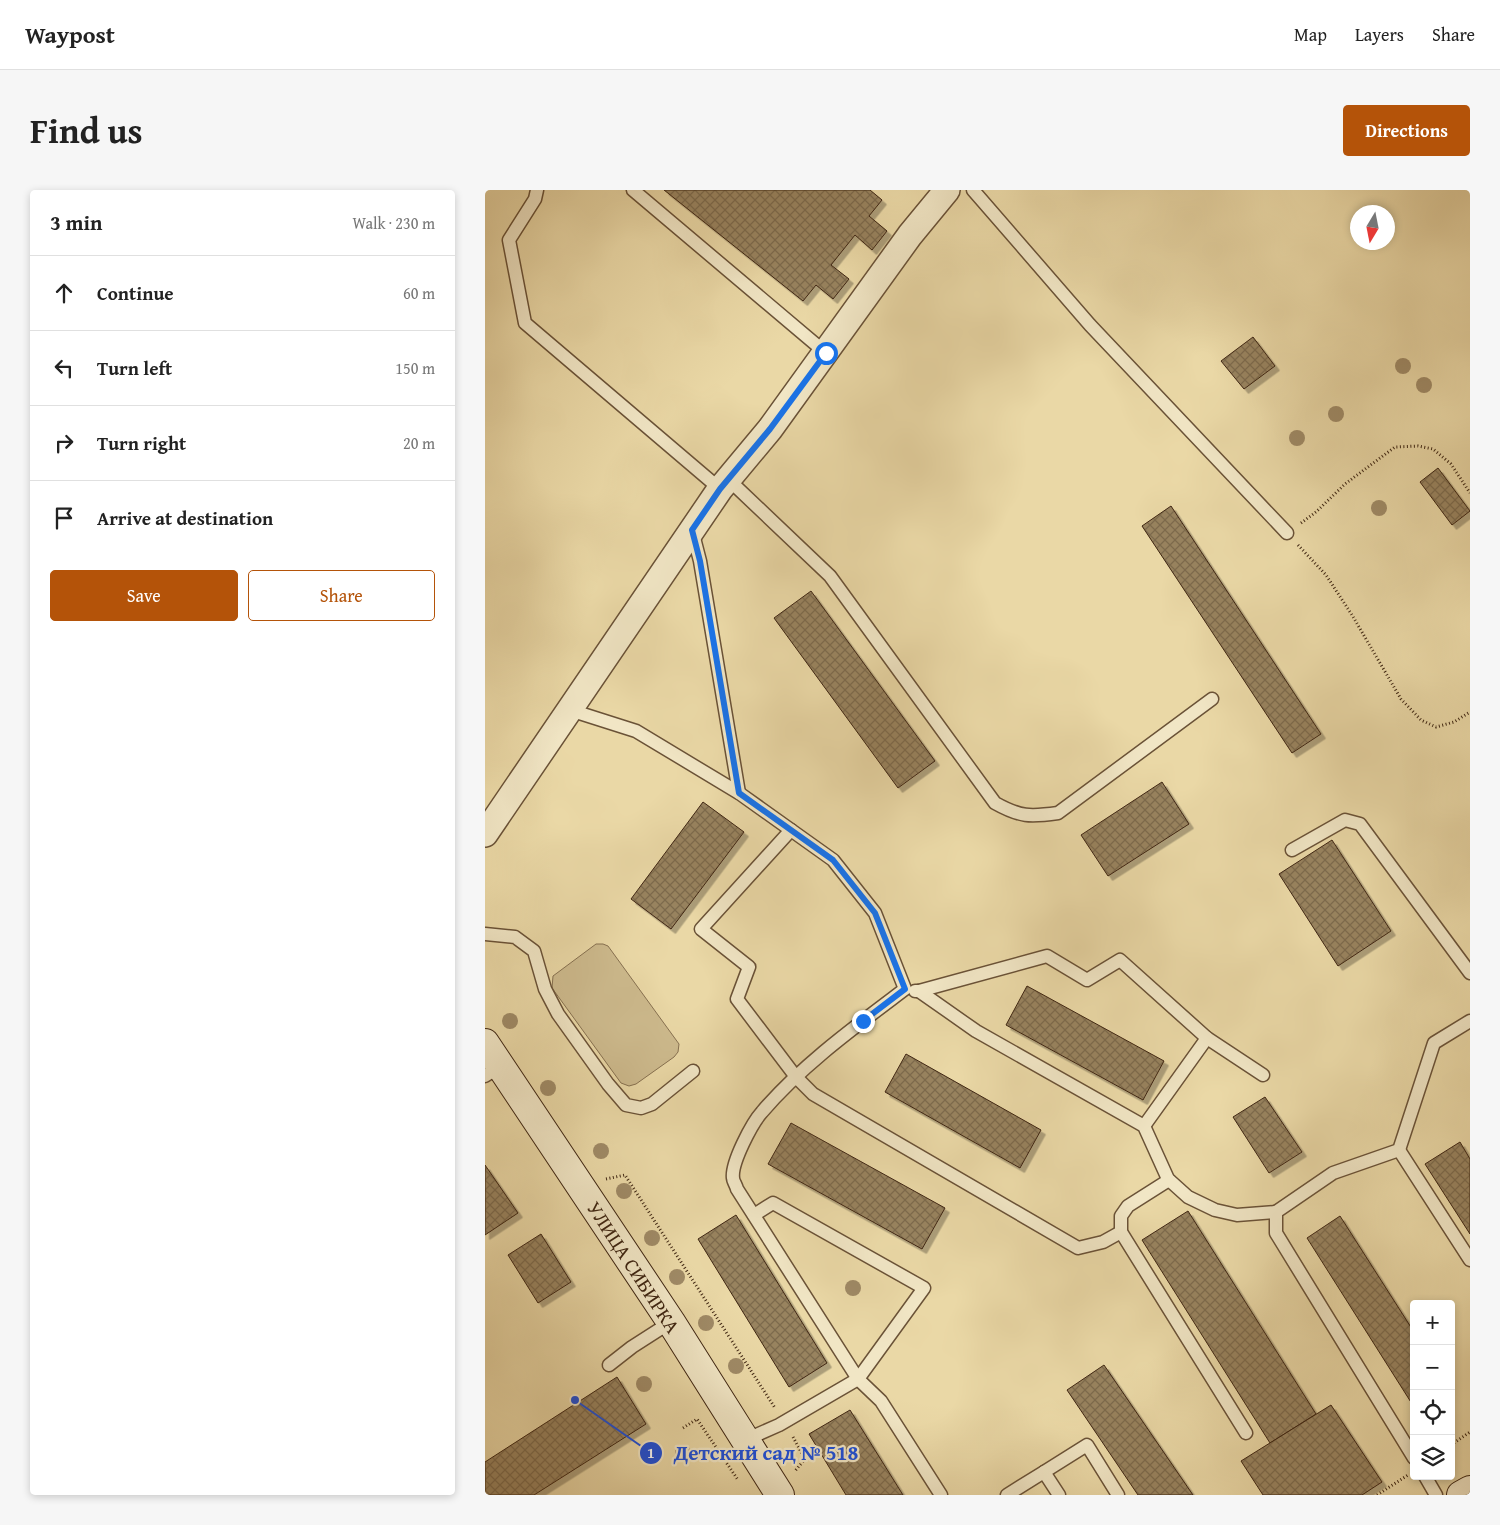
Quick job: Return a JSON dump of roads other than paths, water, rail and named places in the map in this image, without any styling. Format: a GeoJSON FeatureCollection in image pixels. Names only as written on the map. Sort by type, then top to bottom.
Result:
{"type":"FeatureCollection","features":[{"type":"Feature","properties":{"kind":"street"},"geometry":{"type":"LineString","coordinates":[[485,834],[724,485],[770,429],[910,235],[947,190]]}},
{"type":"Feature","properties":{"kind":"street","name":"УЛИЦА СИБИРКА"},"geometry":{"type":"LineString","coordinates":[[485,1042],[493,1071],[580,1185],[671,1322],[745,1440],[784,1485]]}},
{"type":"Feature","properties":{"kind":"street"},"geometry":{"type":"LineString","coordinates":[[1461,1495],[1470,1490]]}},
{"type":"Feature","properties":{"kind":"lane"},"geometry":{"type":"LineString","coordinates":[[537,190],[535,199],[509,240],[525,323],[724,485],[830,576],[995,803],[1013,812],[1033,816],[1058,813],[1212,699]]}},
{"type":"Feature","properties":{"kind":"lane"},"geometry":{"type":"LineString","coordinates":[[633,190],[826,353]]}},
{"type":"Feature","properties":{"kind":"lane"},"geometry":{"type":"LineString","coordinates":[[973,190],[1090,325],[1287,533]]}},
{"type":"Feature","properties":{"kind":"lane"},"geometry":{"type":"LineString","coordinates":[[692,530],[700,561],[739,793]]}},
{"type":"Feature","properties":{"kind":"lane"},"geometry":{"type":"LineString","coordinates":[[570,710],[636,732],[739,793],[833,860],[875,913],[905,989]]}},
{"type":"Feature","properties":{"kind":"lane"},"geometry":{"type":"LineString","coordinates":[[1292,850],[1345,820],[1360,824],[1470,973]]}},
{"type":"Feature","properties":{"kind":"lane"},"geometry":{"type":"LineString","coordinates":[[791,830],[701,929],[749,967],[737,1000],[796,1077],[813,1094],[1078,1248],[1103,1242],[1121,1232]]}},
{"type":"Feature","properties":{"kind":"lane"},"geometry":{"type":"LineString","coordinates":[[485,934],[515,937],[534,951],[545,989],[558,1014],[607,1084],[625,1105],[641,1108],[652,1104],[693,1071]]}},
{"type":"Feature","properties":{"kind":"lane"},"geometry":{"type":"LineString","coordinates":[[941,1495],[881,1401],[857,1379],[737,1188],[733,1178],[734,1165],[742,1146],[761,1113],[796,1077],[905,989],[919,991],[1047,956],[1087,980],[1120,960],[1207,1038],[1263,1075]]}},
{"type":"Feature","properties":{"kind":"lane"},"geometry":{"type":"LineString","coordinates":[[919,991],[976,1031],[1145,1126],[1169,1180],[1188,1197],[1215,1210],[1237,1215],[1276,1212],[1333,1173],[1399,1150]]}},
{"type":"Feature","properties":{"kind":"lane"},"geometry":{"type":"LineString","coordinates":[[1399,1150],[1434,1043],[1470,1021]]}},
{"type":"Feature","properties":{"kind":"lane"},"geometry":{"type":"LineString","coordinates":[[1145,1126],[1207,1038]]}},
{"type":"Feature","properties":{"kind":"lane"},"geometry":{"type":"LineString","coordinates":[[1399,1150],[1470,1260]]}},
{"type":"Feature","properties":{"kind":"lane"},"geometry":{"type":"LineString","coordinates":[[1169,1180],[1128,1206],[1121,1216],[1121,1232],[1246,1433]]}},
{"type":"Feature","properties":{"kind":"lane"},"geometry":{"type":"LineString","coordinates":[[745,1440],[784,1422],[857,1379],[924,1288],[773,1203],[754,1214]]}},
{"type":"Feature","properties":{"kind":"lane"},"geometry":{"type":"LineString","coordinates":[[1276,1212],[1276,1233],[1410,1451]]}},
{"type":"Feature","properties":{"kind":"lane"},"geometry":{"type":"LineString","coordinates":[[609,1365],[632,1347],[671,1322]]}},
{"type":"Feature","properties":{"kind":"lane"},"geometry":{"type":"LineString","coordinates":[[1007,1495],[1087,1445],[1118,1495]]}},
{"type":"Feature","properties":{"kind":"lane"},"geometry":{"type":"LineString","coordinates":[[1044,1472],[1059,1495]]}},
{"type":"Feature","properties":{"kind":"lane"},"geometry":{"type":"LineString","coordinates":[[1427,1480],[1436,1495]]}},
{"type":"Feature","properties":{"kind":"place","name":"Детский сад № 518"},"geometry":{"type":"Point","coordinates":[575,1400]}}]}
